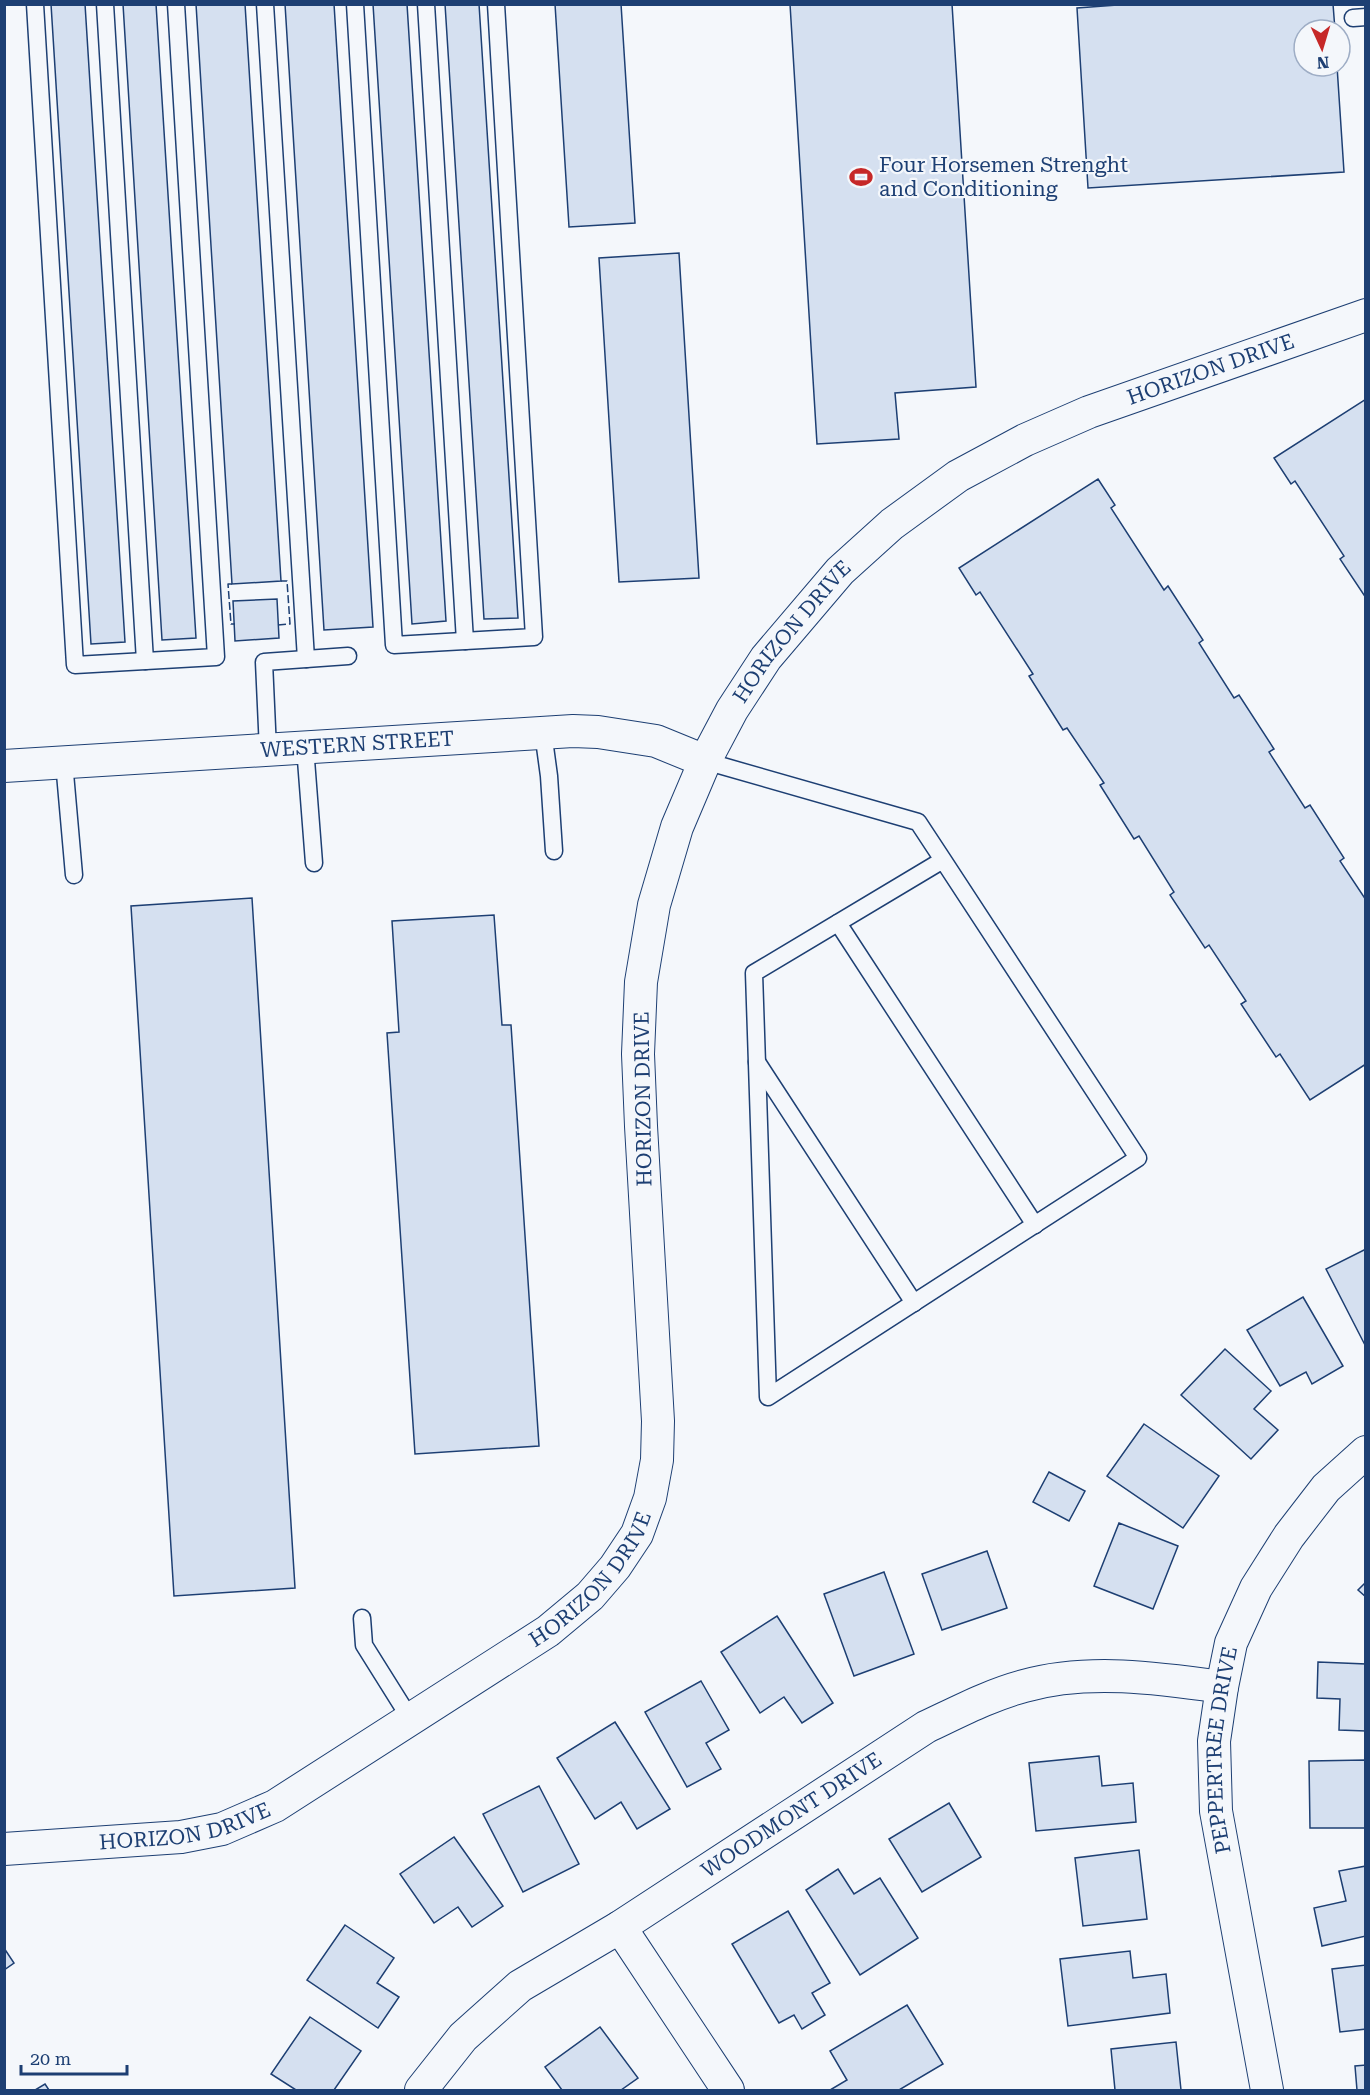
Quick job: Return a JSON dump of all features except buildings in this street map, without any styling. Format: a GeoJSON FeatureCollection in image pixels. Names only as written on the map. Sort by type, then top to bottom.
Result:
{"type":"FeatureCollection","features":[{"type":"Feature","properties":{"kind":"street","name":"HORIZON DRIVE"},"geometry":{"type":"LineString","coordinates":[[4,1849],[170,1838],[222,1828],[275,1806],[548,1631],[590,1596],[615,1567],[637,1534],[650,1498],[657,1460],[658,1421],[640,1116],[638,1054],[641,982],[654,905],[677,827],[705,761],[732,710],[766,658],[840,571],[892,524],[958,477],[1025,440],[1089,412],[1365,315]]}},
{"type":"Feature","properties":{"kind":"street","name":"WESTERN STREET"},"geometry":{"type":"LineString","coordinates":[[4,766],[543,732],[598,732],[656,741],[705,761]]}},
{"type":"Feature","properties":{"kind":"street","name":"PEPPERTREE DRIVE"},"geometry":{"type":"LineString","coordinates":[[1267,2091],[1216,1811],[1214,1741],[1222,1688],[1231,1644],[1261,1580],[1289,1536],[1326,1488],[1365,1452]]}},
{"type":"Feature","properties":{"kind":"street","name":"WOODMONT DRIVE"},"geometry":{"type":"LineString","coordinates":[[421,2091],[464,2037],[520,1986],[620,1927],[926,1727],[980,1701],[1025,1685],[1087,1676],[1162,1678],[1222,1688]]}},
{"type":"Feature","properties":{"kind":"street"},"geometry":{"type":"LineString","coordinates":[[620,1927],[728,2091]]}},
{"type":"Feature","properties":{"kind":"lane"},"geometry":{"type":"LineString","coordinates":[[34,4],[75,665],[216,657],[176,4]]}},
{"type":"Feature","properties":{"kind":"lane"},"geometry":{"type":"LineString","coordinates":[[105,4],[145,661]]}},
{"type":"Feature","properties":{"kind":"lane"},"geometry":{"type":"LineString","coordinates":[[265,4],[306,658]]}},
{"type":"Feature","properties":{"kind":"lane"},"geometry":{"type":"LineString","coordinates":[[355,4],[394,645],[534,637],[496,4]]}},
{"type":"Feature","properties":{"kind":"lane"},"geometry":{"type":"LineString","coordinates":[[426,4],[465,641]]}},
{"type":"Feature","properties":{"kind":"lane"},"geometry":{"type":"LineString","coordinates":[[268,750],[264,662],[348,656]]}},
{"type":"Feature","properties":{"kind":"lane"},"geometry":{"type":"LineString","coordinates":[[543,732],[549,776],[554,851]]}},
{"type":"Feature","properties":{"kind":"lane"},"geometry":{"type":"LineString","coordinates":[[305,747],[314,863]]}},
{"type":"Feature","properties":{"kind":"lane"},"geometry":{"type":"LineString","coordinates":[[705,761],[918,822],[943,860],[1138,1158],[768,1397],[754,973],[943,860]]}},
{"type":"Feature","properties":{"kind":"lane"},"geometry":{"type":"LineString","coordinates":[[64,762],[74,875]]}},
{"type":"Feature","properties":{"kind":"lane"},"geometry":{"type":"LineString","coordinates":[[838,923],[1035,1225]]}},
{"type":"Feature","properties":{"kind":"lane"},"geometry":{"type":"LineString","coordinates":[[757,1061],[914,1302]]}},
{"type":"Feature","properties":{"kind":"lane"},"geometry":{"type":"LineString","coordinates":[[362,1618],[364,1645],[411,1720]]}},
{"type":"Feature","properties":{"kind":"fence"},"geometry":{"type":"LineString","coordinates":[[278,625],[290,624],[287,581],[281,581]]}},
{"type":"Feature","properties":{"kind":"fence"},"geometry":{"type":"LineString","coordinates":[[232,584],[228,584],[231,624],[235,624]]}},
{"type":"Feature","properties":{"kind":"place","name":"Four Horsemen Strenght and Conditioning"},"geometry":{"type":"Point","coordinates":[861,177]}}]}
